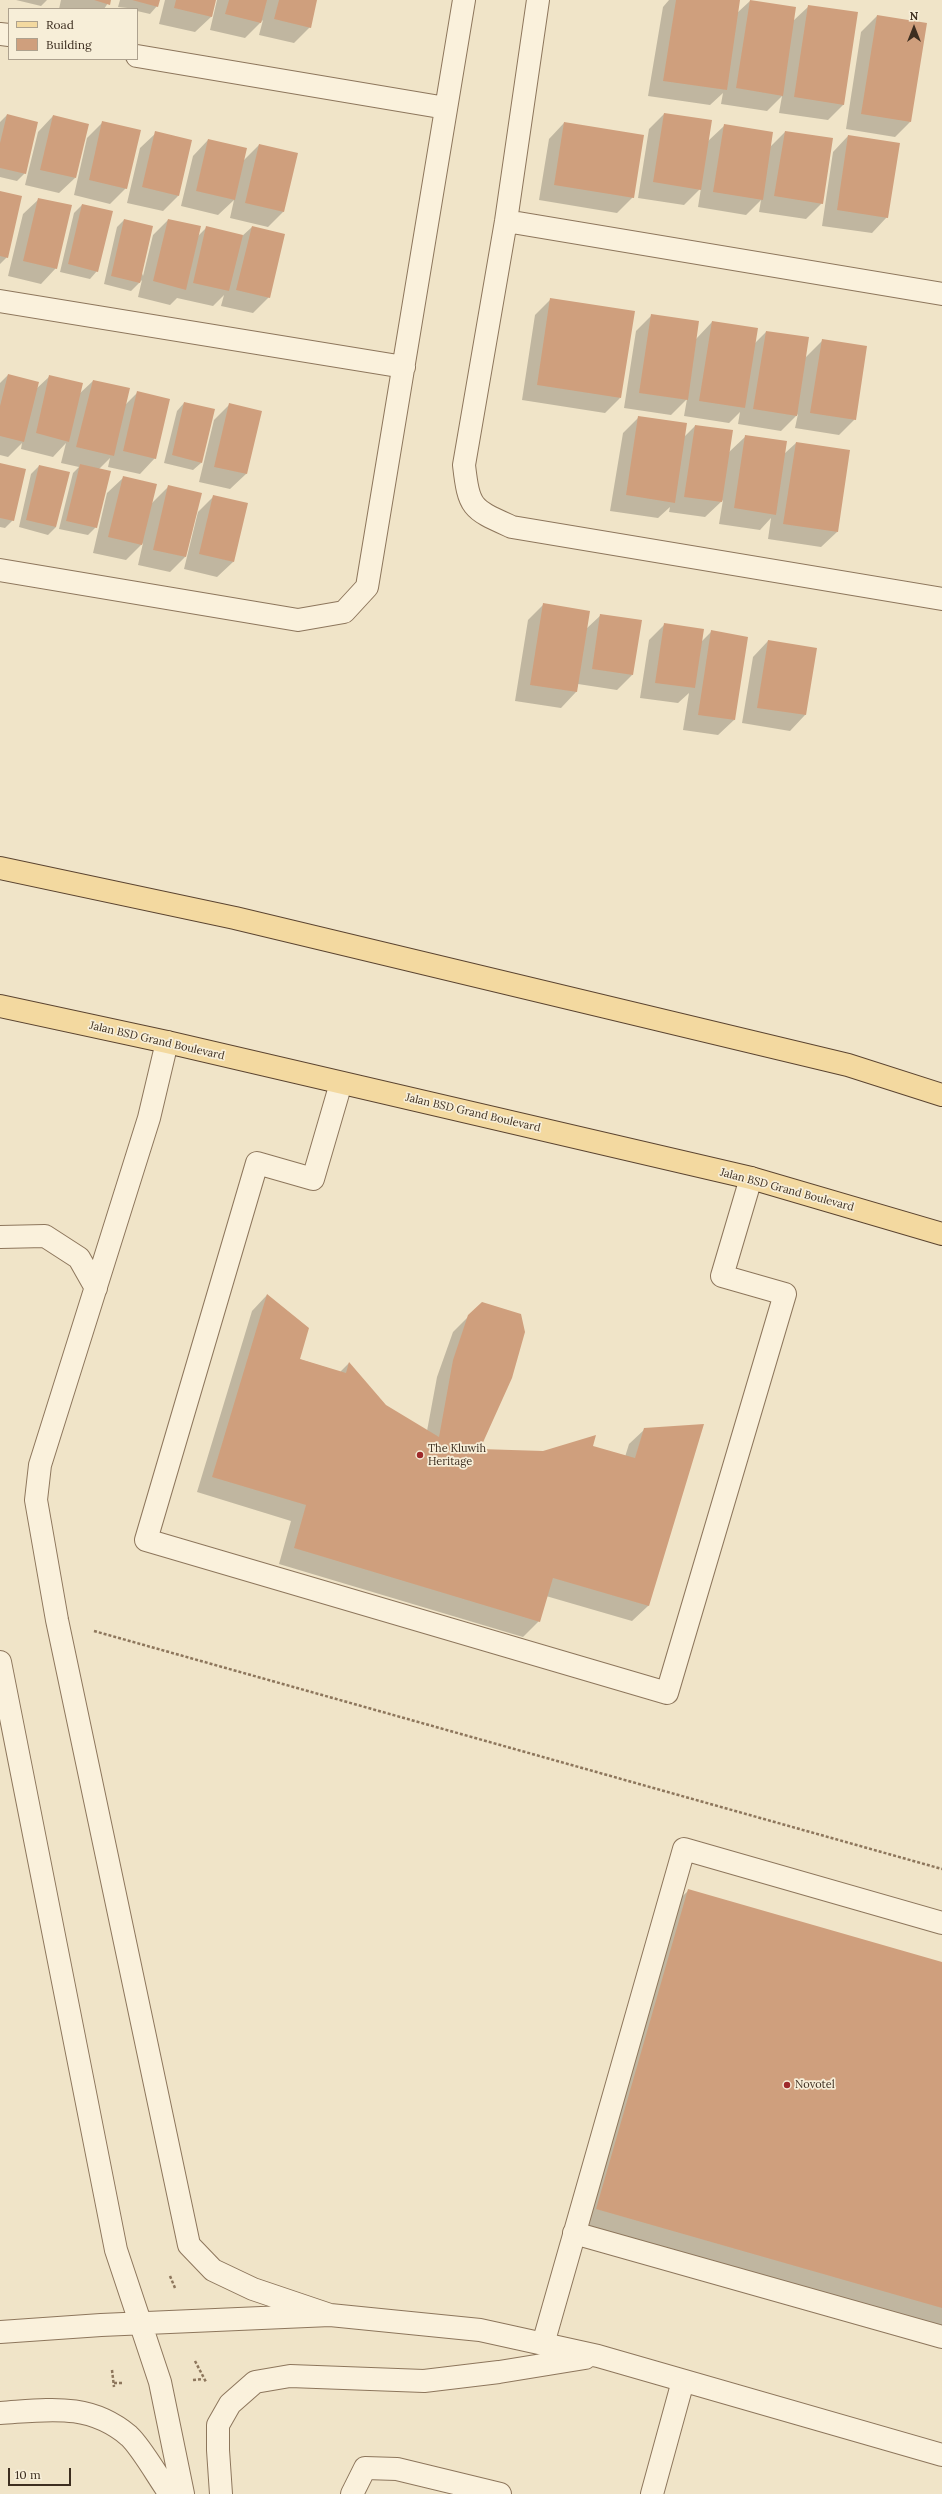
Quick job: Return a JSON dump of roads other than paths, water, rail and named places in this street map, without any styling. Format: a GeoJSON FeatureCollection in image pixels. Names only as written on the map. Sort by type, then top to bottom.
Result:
{"type":"FeatureCollection","features":[{"type":"Feature","properties":{"kind":"main road"},"geometry":{"type":"LineString","coordinates":[[0,868],[235,918],[848,1065],[942,1094]]}},
{"type":"Feature","properties":{"kind":"main road","name":"Jalan BSD Grand Boulevard"},"geometry":{"type":"LineString","coordinates":[[0,1006],[167,1042],[751,1178],[942,1234]]}},
{"type":"Feature","properties":{"kind":"street"},"geometry":{"type":"LineString","coordinates":[[0,570],[298,620],[344,612],[368,586],[464,0]]}},
{"type":"Feature","properties":{"kind":"street"},"geometry":{"type":"LineString","coordinates":[[538,0],[506,221],[464,465],[467,496],[481,513],[512,527],[942,599]]}},
{"type":"Feature","properties":{"kind":"street"},"geometry":{"type":"LineString","coordinates":[[138,56],[446,108]]}},
{"type":"Feature","properties":{"kind":"street"},"geometry":{"type":"LineString","coordinates":[[506,221],[942,294]]}},
{"type":"Feature","properties":{"kind":"street"},"geometry":{"type":"LineString","coordinates":[[0,301],[404,367]]}},
{"type":"Feature","properties":{"kind":"street"},"geometry":{"type":"LineString","coordinates":[[167,1042],[148,1118],[40,1465],[36,1500],[57,1620],[189,2245],[213,2270],[253,2288],[330,2315]]}},
{"type":"Feature","properties":{"kind":"street"},"geometry":{"type":"LineString","coordinates":[[341,1083],[313,1179],[257,1163],[146,1540],[667,1693],[785,1294],[722,1276],[751,1178]]}},
{"type":"Feature","properties":{"kind":"street"},"geometry":{"type":"LineString","coordinates":[[0,1237],[45,1236],[79,1258],[96,1288]]}},
{"type":"Feature","properties":{"kind":"street"},"geometry":{"type":"LineString","coordinates":[[1,1670],[116,2250],[167,2409],[182,2494]]}},
{"type":"Feature","properties":{"kind":"street"},"geometry":{"type":"LineString","coordinates":[[543,2344],[684,1849],[942,1923]]}},
{"type":"Feature","properties":{"kind":"street"},"geometry":{"type":"LineString","coordinates":[[574,2233],[942,2337]]}},
{"type":"Feature","properties":{"kind":"street"},"geometry":{"type":"LineString","coordinates":[[0,2332],[140,2323],[330,2315],[480,2330],[598,2356],[942,2455]]}},
{"type":"Feature","properties":{"kind":"street"},"geometry":{"type":"LineString","coordinates":[[221,2494],[218,2425],[230,2404],[254,2382],[290,2376],[424,2380],[499,2372],[598,2356]]}},
{"type":"Feature","properties":{"kind":"street"},"geometry":{"type":"LineString","coordinates":[[652,2494],[683,2380]]}},
{"type":"Feature","properties":{"kind":"street"},"geometry":{"type":"LineString","coordinates":[[0,2413],[76,2410],[105,2421],[130,2437],[170,2494]]}},
{"type":"Feature","properties":{"kind":"street"},"geometry":{"type":"LineString","coordinates":[[352,2494],[365,2468],[398,2469],[500,2494]]}},
{"type":"Feature","properties":{"kind":"place","name":"The Kluwih Heritage"},"geometry":{"type":"Point","coordinates":[420,1455]}},
{"type":"Feature","properties":{"kind":"place","name":"Novotel"},"geometry":{"type":"Point","coordinates":[787,2085]}}]}
